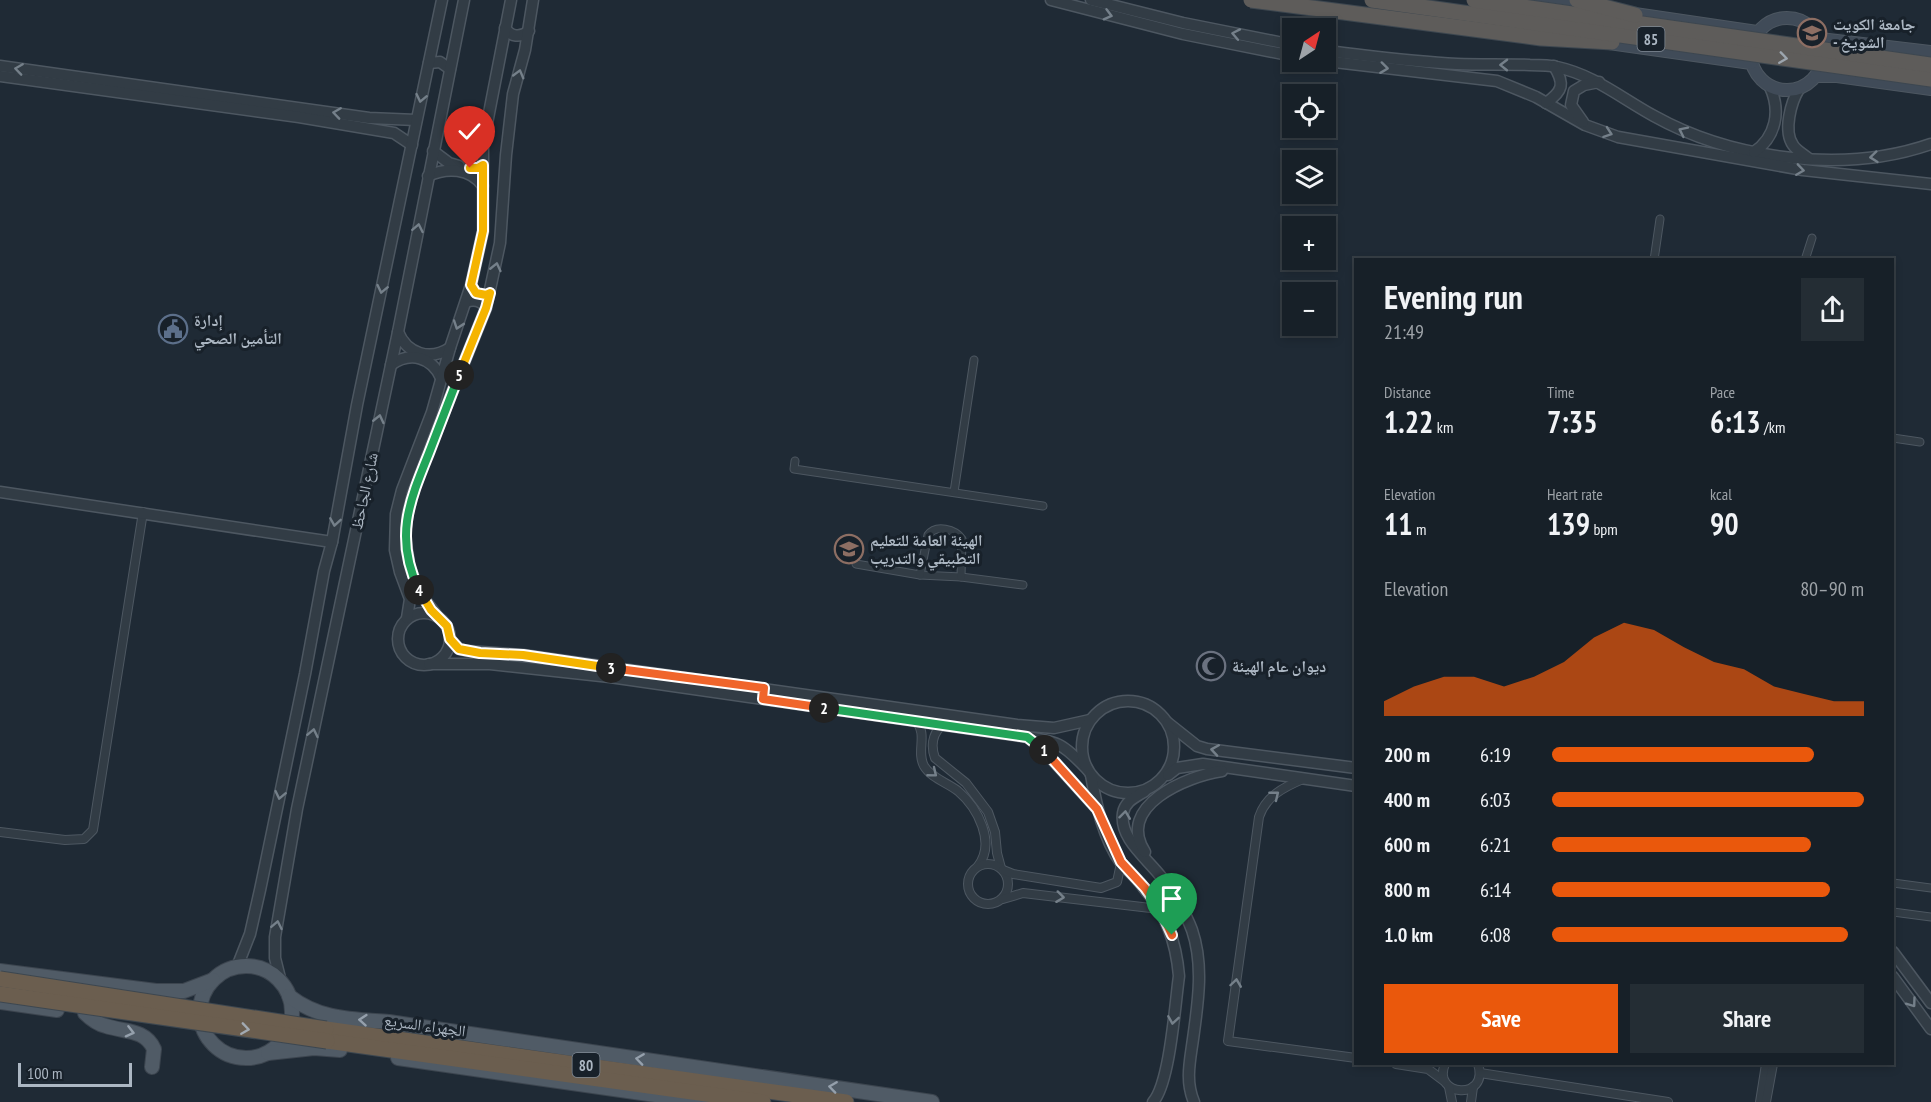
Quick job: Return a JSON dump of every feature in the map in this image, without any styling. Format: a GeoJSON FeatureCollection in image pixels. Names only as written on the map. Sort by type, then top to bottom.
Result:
{"type":"FeatureCollection","features":[{"type":"Feature","properties":{"kind":"highway"},"geometry":{"type":"LineString","coordinates":[[1251,0],[1540,39],[1678,35]]}},
{"type":"Feature","properties":{"kind":"highway","name":"85"},"geometry":{"type":"LineString","coordinates":[[1372,0],[1931,65]]}},
{"type":"Feature","properties":{"kind":"highway","name":"85"},"geometry":{"type":"LineString","coordinates":[[1474,0],[1931,80]]}},
{"type":"Feature","properties":{"kind":"highway"},"geometry":{"type":"LineString","coordinates":[[1577,0],[1608,7],[1678,35]]}},
{"type":"Feature","properties":{"kind":"highway","name":"الجهراء السريع"},"geometry":{"type":"LineString","coordinates":[[0,979],[326,1029],[846,1102]]}},
{"type":"Feature","properties":{"kind":"highway","name":"الجهراء السريع"},"geometry":{"type":"LineString","coordinates":[[0,994],[763,1102]]}},
{"type":"Feature","properties":{"kind":"main road"},"geometry":{"type":"LineString","coordinates":[[1295,0],[1751,63]]}},
{"type":"Feature","properties":{"kind":"main road"},"geometry":{"type":"LineString","coordinates":[[1534,0],[1757,32]]}},
{"type":"Feature","properties":{"kind":"main road"},"geometry":{"type":"LineString","coordinates":[[1790,18],[1808,24],[1820,39],[1823,58],[1816,76],[1808,84],[1789,91],[1770,87],[1755,73],[1751,63],[1752,41],[1757,32],[1772,20],[1790,18]]}},
{"type":"Feature","properties":{"kind":"main road"},"geometry":{"type":"LineString","coordinates":[[1820,39],[1931,52]]}},
{"type":"Feature","properties":{"kind":"main road"},"geometry":{"type":"LineString","coordinates":[[1816,76],[1837,76],[1931,89]]}},
{"type":"Feature","properties":{"kind":"main road"},"geometry":{"type":"LineString","coordinates":[[0,971],[156,991],[184,991],[213,980],[237,967],[251,966],[264,970],[281,982],[289,996],[292,1010],[288,1032],[268,1053]]}},
{"type":"Feature","properties":{"kind":"main road"},"geometry":{"type":"LineString","coordinates":[[210,1041],[203,1028],[200,1014],[202,999],[213,980]]}},
{"type":"Feature","properties":{"kind":"main road","name":"الجهراء السريع"},"geometry":{"type":"LineString","coordinates":[[289,996],[308,1009],[333,1018],[388,1022],[932,1102]]}},
{"type":"Feature","properties":{"kind":"main road"},"geometry":{"type":"LineString","coordinates":[[0,1002],[182,1026],[233,1056],[247,1058],[314,1047],[330,1048],[704,1102]]}},
{"type":"Feature","properties":{"kind":"main road"},"geometry":{"type":"LineString","coordinates":[[85,1013],[101,1024],[135,1032],[146,1038],[154,1049],[152,1067]]}},
{"type":"Feature","properties":{"kind":"street","name":"شارع الجاحظ"},"geometry":{"type":"LineString","coordinates":[[237,967],[250,934],[260,890],[442,0]]}},
{"type":"Feature","properties":{"kind":"street","name":"شارع الجاحظ"},"geometry":{"type":"LineString","coordinates":[[281,982],[275,958],[275,937],[297,809],[398,332],[464,0]]}},
{"type":"Feature","properties":{"kind":"street"},"geometry":{"type":"LineString","coordinates":[[511,0],[483,144],[483,231],[471,285],[426,429],[402,490],[396,514],[395,550],[410,599],[407,618],[399,631],[398,645],[401,652],[411,662],[418,664],[490,664],[764,694],[916,721],[1042,728],[1065,726],[1090,720]]}},
{"type":"Feature","properties":{"kind":"street"},"geometry":{"type":"LineString","coordinates":[[533,0],[525,50],[513,94],[500,243],[490,293],[416,482],[407,515],[405,537],[410,569],[422,596],[447,626],[450,639],[459,649],[468,651],[523,655],[1052,741],[1065,746],[1102,785],[1115,792],[1130,794],[1145,791]]}},
{"type":"Feature","properties":{"kind":"street"},"geometry":{"type":"LineString","coordinates":[[1052,0],[1073,3],[1183,34],[1282,54]]}},
{"type":"Feature","properties":{"kind":"street"},"geometry":{"type":"LineString","coordinates":[[1092,0],[1183,23],[1282,43]]}},
{"type":"Feature","properties":{"kind":"street"},"geometry":{"type":"LineString","coordinates":[[505,28],[508,33],[519,36],[529,31]]}},
{"type":"Feature","properties":{"kind":"street"},"geometry":{"type":"LineString","coordinates":[[501,45],[517,43],[525,50]]}},
{"type":"Feature","properties":{"kind":"street"},"geometry":{"type":"LineString","coordinates":[[1336,52],[1425,62],[1554,66],[1600,82],[1653,116],[1692,136],[1754,152],[1808,158],[1858,159],[1893,156],[1931,144]]}},
{"type":"Feature","properties":{"kind":"street"},"geometry":{"type":"LineString","coordinates":[[429,63],[440,62],[450,69]]}},
{"type":"Feature","properties":{"kind":"street"},"geometry":{"type":"LineString","coordinates":[[1336,62],[1497,81],[1518,89],[1585,125],[1618,137],[1742,161],[1931,184]]}},
{"type":"Feature","properties":{"kind":"street"},"geometry":{"type":"LineString","coordinates":[[0,66],[395,120],[416,120]]}},
{"type":"Feature","properties":{"kind":"street"},"geometry":{"type":"LineString","coordinates":[[1546,103],[1555,96],[1560,88],[1562,78],[1554,66]]}},
{"type":"Feature","properties":{"kind":"street"},"geometry":{"type":"LineString","coordinates":[[0,76],[299,117],[394,133],[412,145]]}},
{"type":"Feature","properties":{"kind":"street"},"geometry":{"type":"LineString","coordinates":[[1585,125],[1571,105],[1571,98],[1574,91],[1584,85],[1600,82]]}},
{"type":"Feature","properties":{"kind":"street"},"geometry":{"type":"LineString","coordinates":[[1754,152],[1773,132],[1776,105],[1770,87]]}},
{"type":"Feature","properties":{"kind":"street"},"geometry":{"type":"LineString","coordinates":[[1799,88],[1790,107],[1790,136],[1792,145],[1808,158]]}},
{"type":"Feature","properties":{"kind":"street"},"geometry":{"type":"LineString","coordinates":[[394,133],[397,127],[395,120]]}},
{"type":"Feature","properties":{"kind":"street"},"geometry":{"type":"LineString","coordinates":[[433,151],[449,163],[470,168],[483,165]]}},
{"type":"Feature","properties":{"kind":"street"},"geometry":{"type":"LineString","coordinates":[[428,176],[447,170],[470,174],[477,178],[483,186]]}},
{"type":"Feature","properties":{"kind":"street"},"geometry":{"type":"LineString","coordinates":[[1654,258],[1660,219]]}},
{"type":"Feature","properties":{"kind":"street"},"geometry":{"type":"LineString","coordinates":[[1806,258],[1812,238]]}},
{"type":"Feature","properties":{"kind":"street"},"geometry":{"type":"LineString","coordinates":[[471,285],[476,293],[486,295],[490,293]]}},
{"type":"Feature","properties":{"kind":"street"},"geometry":{"type":"LineString","coordinates":[[466,302],[480,301],[486,308]]}},
{"type":"Feature","properties":{"kind":"street"},"geometry":{"type":"LineString","coordinates":[[398,332],[408,347],[423,354],[440,353],[450,348]]}},
{"type":"Feature","properties":{"kind":"street"},"geometry":{"type":"LineString","coordinates":[[391,365],[408,357],[420,358],[431,363],[441,378]]}},
{"type":"Feature","properties":{"kind":"street"},"geometry":{"type":"LineString","coordinates":[[954,492],[974,360]]}},
{"type":"Feature","properties":{"kind":"street"},"geometry":{"type":"LineString","coordinates":[[1894,438],[1920,442]]}},
{"type":"Feature","properties":{"kind":"street"},"geometry":{"type":"LineString","coordinates":[[795,461],[794,469],[1043,506]]}},
{"type":"Feature","properties":{"kind":"street"},"geometry":{"type":"LineString","coordinates":[[866,479],[867,471]]}},
{"type":"Feature","properties":{"kind":"street"},"geometry":{"type":"LineString","coordinates":[[0,492],[332,542]]}},
{"type":"Feature","properties":{"kind":"street"},"geometry":{"type":"LineString","coordinates":[[340,494],[349,503],[358,503],[361,500]]}},
{"type":"Feature","properties":{"kind":"street"},"geometry":{"type":"LineString","coordinates":[[0,832],[65,840],[84,839],[93,830],[143,512]]}},
{"type":"Feature","properties":{"kind":"street"},"geometry":{"type":"LineString","coordinates":[[920,575],[928,535],[936,528],[956,532],[962,539],[961,577]]}},
{"type":"Feature","properties":{"kind":"street"},"geometry":{"type":"LineString","coordinates":[[856,564],[920,575],[961,577],[1023,585]]}},
{"type":"Feature","properties":{"kind":"street"},"geometry":{"type":"LineString","coordinates":[[407,618],[419,613],[437,616]]}},
{"type":"Feature","properties":{"kind":"street"},"geometry":{"type":"LineString","coordinates":[[429,664],[444,656],[450,639]]}},
{"type":"Feature","properties":{"kind":"street"},"geometry":{"type":"LineString","coordinates":[[1153,1102],[1158,1096],[1164,1078],[1178,986],[1178,960],[1172,935],[1160,909],[1145,888],[1121,862],[1097,809],[1089,772],[1083,758],[1084,733],[1090,720],[1110,705],[1123,701],[1137,702],[1150,707],[1197,746],[1354,768]]}},
{"type":"Feature","properties":{"kind":"street"},"geometry":{"type":"LineString","coordinates":[[916,721],[922,732],[921,754],[924,765],[931,773],[965,798],[981,824],[986,847],[984,856],[973,871],[968,883],[972,896],[984,904],[992,904],[1023,893],[1160,909]]}},
{"type":"Feature","properties":{"kind":"street"},"geometry":{"type":"LineString","coordinates":[[937,721],[933,739],[935,758],[966,783],[988,812],[995,832],[997,853],[1006,875],[1008,887],[1003,899]]}},
{"type":"Feature","properties":{"kind":"street"},"geometry":{"type":"LineString","coordinates":[[1162,778],[1171,765],[1174,750],[1173,735],[1166,721]]}},
{"type":"Feature","properties":{"kind":"street"},"geometry":{"type":"LineString","coordinates":[[1027,737],[1049,756],[1097,809]]}},
{"type":"Feature","properties":{"kind":"street"},"geometry":{"type":"LineString","coordinates":[[1305,780],[1310,762]]}},
{"type":"Feature","properties":{"kind":"street"},"geometry":{"type":"LineString","coordinates":[[1160,875],[1130,840],[1124,826],[1123,813],[1127,803],[1177,768],[1203,764],[1231,770],[1354,786]]}},
{"type":"Feature","properties":{"kind":"street"},"geometry":{"type":"LineString","coordinates":[[1194,1102],[1188,1076],[1198,990],[1197,950],[1191,929],[1173,894],[1140,845],[1138,825],[1141,814],[1151,801],[1183,782],[1207,773],[1231,770]]}},
{"type":"Feature","properties":{"kind":"street"},"geometry":{"type":"LineString","coordinates":[[1305,780],[1275,793],[1259,817],[1228,1041],[1354,1058]]}},
{"type":"Feature","properties":{"kind":"street"},"geometry":{"type":"LineString","coordinates":[[978,866],[990,864],[1013,874],[1101,888],[1117,882],[1121,862]]}},
{"type":"Feature","properties":{"kind":"street"},"geometry":{"type":"LineString","coordinates":[[1894,883],[1931,888]]}},
{"type":"Feature","properties":{"kind":"street"},"geometry":{"type":"LineString","coordinates":[[1894,912],[1931,917]]}},
{"type":"Feature","properties":{"kind":"street"},"geometry":{"type":"LineString","coordinates":[[1894,953],[1931,1002]]}},
{"type":"Feature","properties":{"kind":"street"},"geometry":{"type":"LineString","coordinates":[[1894,977],[1931,1029]]}},
{"type":"Feature","properties":{"kind":"street"},"geometry":{"type":"LineString","coordinates":[[1178,986],[1198,990]]}},
{"type":"Feature","properties":{"kind":"street"},"geometry":{"type":"LineString","coordinates":[[1402,1065],[1428,1069],[1456,1090],[1465,1091],[1473,1087],[1478,1081],[1479,1068],[1668,1102]]}},
{"type":"Feature","properties":{"kind":"street"},"geometry":{"type":"LineString","coordinates":[[1428,1069],[1437,1065]]}},
{"type":"Feature","properties":{"kind":"street"},"geometry":{"type":"LineString","coordinates":[[1445,1065],[1442,1074],[1452,1102]]}},
{"type":"Feature","properties":{"kind":"street"},"geometry":{"type":"LineString","coordinates":[[1760,1102],[1766,1065]]}},
{"type":"Feature","properties":{"kind":"street"},"geometry":{"type":"LineString","coordinates":[[1766,1102],[1773,1065]]}},
{"type":"Feature","properties":{"kind":"street"},"geometry":{"type":"LineString","coordinates":[[1471,1102],[1473,1087]]}},
{"type":"Feature","properties":{"kind":"place","name":"جامعة الكويت - الشويخ"},"geometry":{"type":"Point","coordinates":[1812,33]}},
{"type":"Feature","properties":{"kind":"place","name":"إدارة التأمين الصحي"},"geometry":{"type":"Point","coordinates":[173,329]}},
{"type":"Feature","properties":{"kind":"place","name":"الهيئة العامة للتعليم التطبيقي والتدريب"},"geometry":{"type":"Point","coordinates":[849,549]}},
{"type":"Feature","properties":{"kind":"place","name":"ديوان عام الهيئة"},"geometry":{"type":"Point","coordinates":[1211,666]}},
{"type":"Feature","properties":{"kind":"route"},"geometry":{"type":"LineString","coordinates":[[470,168],[483,165],[483,231],[471,285],[476,293],[486,295],[490,293],[412,493],[405,537],[410,569],[418,589],[431,610],[447,626],[450,639],[455,646],[459,649],[480,653],[523,655],[764,688],[763,699],[1027,737],[1049,756],[1097,809],[1121,862],[1145,888],[1160,909],[1172,935]]}}]}
